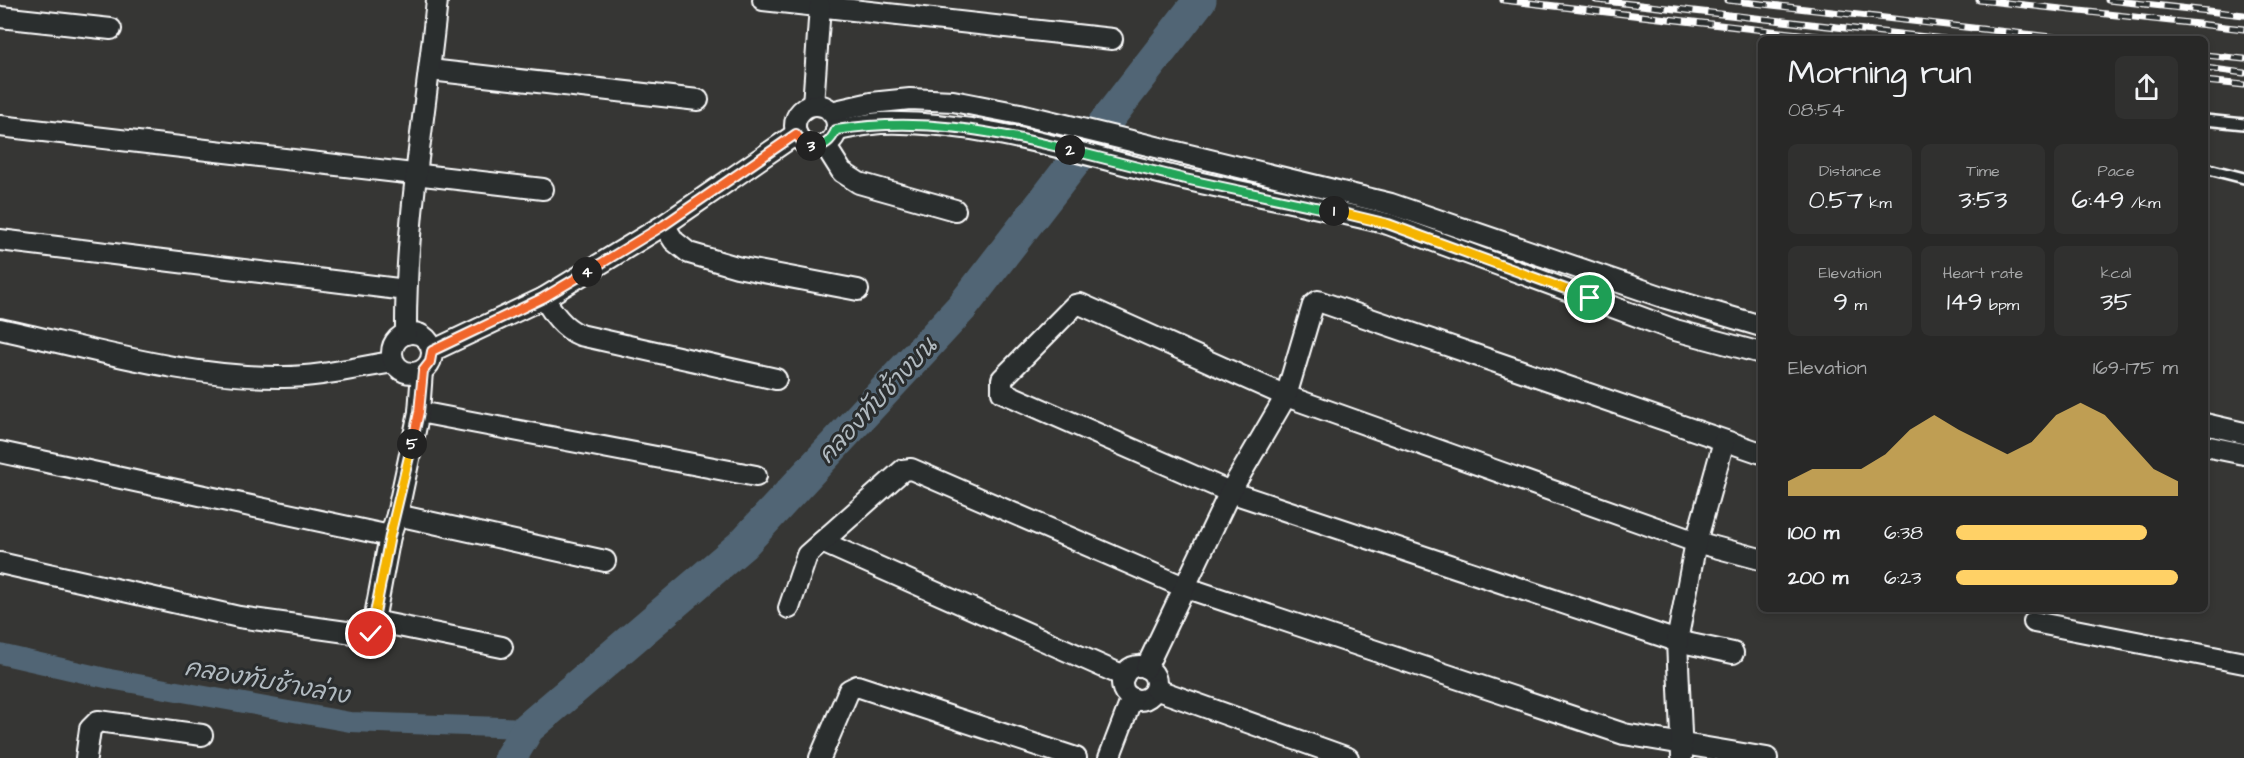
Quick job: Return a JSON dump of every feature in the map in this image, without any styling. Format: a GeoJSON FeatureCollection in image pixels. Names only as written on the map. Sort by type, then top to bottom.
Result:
{"type":"FeatureCollection","features":[{"type":"Feature","properties":{"kind":"street"},"geometry":{"type":"LineString","coordinates":[[406,334],[406,290],[416,173],[437,0]]}},
{"type":"Feature","properties":{"kind":"street"},"geometry":{"type":"LineString","coordinates":[[763,0],[1112,39]]}},
{"type":"Feature","properties":{"kind":"street"},"geometry":{"type":"LineString","coordinates":[[820,6],[826,123],[842,172],[859,183],[955,210]]}},
{"type":"Feature","properties":{"kind":"street"},"geometry":{"type":"LineString","coordinates":[[0,17],[111,29]]}},
{"type":"Feature","properties":{"kind":"street"},"geometry":{"type":"LineString","coordinates":[[430,70],[698,100]]}},
{"type":"Feature","properties":{"kind":"street"},"geometry":{"type":"LineString","coordinates":[[1758,325],[1666,298],[1391,204],[1020,114],[953,101],[910,99],[871,103],[826,123],[814,147],[803,143],[796,134],[795,121],[801,110],[826,123],[922,124],[962,127],[1043,143],[1185,179],[1340,212],[1388,224],[1658,323],[1758,352]]}},
{"type":"Feature","properties":{"kind":"street"},"geometry":{"type":"LineString","coordinates":[[1015,137],[1020,114]]}},
{"type":"Feature","properties":{"kind":"street"},"geometry":{"type":"LineString","coordinates":[[0,126],[543,189]]}},
{"type":"Feature","properties":{"kind":"street"},"geometry":{"type":"LineString","coordinates":[[432,351],[543,298],[664,225],[796,134]]}},
{"type":"Feature","properties":{"kind":"street"},"geometry":{"type":"LineString","coordinates":[[1340,212],[1349,194]]}},
{"type":"Feature","properties":{"kind":"street"},"geometry":{"type":"LineString","coordinates":[[664,225],[674,241],[689,253],[737,267],[858,290]]}},
{"type":"Feature","properties":{"kind":"street"},"geometry":{"type":"LineString","coordinates":[[0,240],[406,290]]}},
{"type":"Feature","properties":{"kind":"street"},"geometry":{"type":"LineString","coordinates":[[543,298],[570,331],[580,335],[776,379]]}},
{"type":"Feature","properties":{"kind":"street"},"geometry":{"type":"LineString","coordinates":[[1658,323],[1666,298]]}},
{"type":"Feature","properties":{"kind":"street"},"geometry":{"type":"LineString","coordinates":[[1146,668],[1230,492],[1286,396],[1313,305],[1318,302],[1325,302],[1758,452]]}},
{"type":"Feature","properties":{"kind":"street"},"geometry":{"type":"LineString","coordinates":[[1732,653],[1677,641],[1230,492],[1002,392],[1002,379],[1075,305],[1080,304],[1286,396],[1696,542],[1758,558]]}},
{"type":"Feature","properties":{"kind":"street"},"geometry":{"type":"LineString","coordinates":[[0,329],[193,371],[242,376],[287,377],[393,362]]}},
{"type":"Feature","properties":{"kind":"street"},"geometry":{"type":"LineString","coordinates":[[0,563],[239,617],[368,635],[374,621],[390,536],[397,515],[419,412],[423,371],[430,362],[432,351],[427,340],[417,334],[406,334],[396,340],[392,351],[393,362],[400,370],[412,374],[423,371]]}},
{"type":"Feature","properties":{"kind":"street"},"geometry":{"type":"LineString","coordinates":[[419,412],[756,476]]}},
{"type":"Feature","properties":{"kind":"street"},"geometry":{"type":"LineString","coordinates":[[2208,425],[2244,433]]}},
{"type":"Feature","properties":{"kind":"street"},"geometry":{"type":"LineString","coordinates":[[1682,751],[1677,641],[1696,542],[1724,441]]}},
{"type":"Feature","properties":{"kind":"street"},"geometry":{"type":"LineString","coordinates":[[2208,447],[2244,454]]}},
{"type":"Feature","properties":{"kind":"street"},"geometry":{"type":"LineString","coordinates":[[0,452],[390,536]]}},
{"type":"Feature","properties":{"kind":"street"},"geometry":{"type":"LineString","coordinates":[[789,608],[807,555],[903,470],[911,469],[1184,587],[1624,734],[1682,751],[1767,758]]}},
{"type":"Feature","properties":{"kind":"street"},"geometry":{"type":"LineString","coordinates":[[397,515],[605,561]]}},
{"type":"Feature","properties":{"kind":"street"},"geometry":{"type":"LineString","coordinates":[[822,542],[1124,676]]}},
{"type":"Feature","properties":{"kind":"street"},"geometry":{"type":"LineString","coordinates":[[374,621],[502,647]]}},
{"type":"Feature","properties":{"kind":"street"},"geometry":{"type":"LineString","coordinates":[[2034,622],[2244,663]]}},
{"type":"Feature","properties":{"kind":"street"},"geometry":{"type":"LineString","coordinates":[[1134,667],[1146,668],[1155,677],[1155,689],[1148,698],[1132,698],[1124,688],[1124,676],[1134,667]]}},
{"type":"Feature","properties":{"kind":"street"},"geometry":{"type":"LineString","coordinates":[[820,758],[849,690],[856,686],[1076,758]]}},
{"type":"Feature","properties":{"kind":"street"},"geometry":{"type":"LineString","coordinates":[[1155,689],[1348,758]]}},
{"type":"Feature","properties":{"kind":"street"},"geometry":{"type":"LineString","coordinates":[[1109,758],[1132,698]]}},
{"type":"Feature","properties":{"kind":"street"},"geometry":{"type":"LineString","coordinates":[[86,758],[90,729],[98,721],[202,735]]}},
{"type":"Feature","properties":{"kind":"lane"},"geometry":{"type":"LineString","coordinates":[[2208,120],[2244,124]]}},
{"type":"Feature","properties":{"kind":"lane"},"geometry":{"type":"LineString","coordinates":[[2208,169],[2244,178]]}},
{"type":"Feature","properties":{"kind":"waterway","name":"คลองทับช้างบน"},"geometry":{"type":"LineString","coordinates":[[510,758],[528,728],[742,545],[962,307],[1200,0]]}},
{"type":"Feature","properties":{"kind":"waterway","name":"คลองทับช้างล่าง"},"geometry":{"type":"LineString","coordinates":[[0,654],[110,679],[350,722],[528,728]]}},
{"type":"Feature","properties":{"kind":"railway"},"geometry":{"type":"LineString","coordinates":[[1503,0],[1816,36]]}},
{"type":"Feature","properties":{"kind":"railway"},"geometry":{"type":"LineString","coordinates":[[1596,0],[1917,36]]}},
{"type":"Feature","properties":{"kind":"railway"},"geometry":{"type":"LineString","coordinates":[[1727,0],[2043,36]]}},
{"type":"Feature","properties":{"kind":"railway"},"geometry":{"type":"LineString","coordinates":[[1979,0],[2244,29]]}},
{"type":"Feature","properties":{"kind":"railway"},"geometry":{"type":"LineString","coordinates":[[2108,0],[2244,15]]}},
{"type":"Feature","properties":{"kind":"railway"},"geometry":{"type":"LineString","coordinates":[[2208,55],[2244,59]]}},
{"type":"Feature","properties":{"kind":"railway"},"geometry":{"type":"LineString","coordinates":[[2208,68],[2244,73]]}},
{"type":"Feature","properties":{"kind":"railway"},"geometry":{"type":"LineString","coordinates":[[2208,81],[2244,85]]}},
{"type":"Feature","properties":{"kind":"route"},"geometry":{"type":"LineString","coordinates":[[371,634],[390,536],[397,515],[419,412],[423,371],[430,362],[432,351],[543,298],[664,225],[796,134],[803,143],[814,147],[825,145],[832,139],[836,130],[879,123],[962,127],[1015,137],[1185,179],[1388,224],[1590,298]]}}]}
